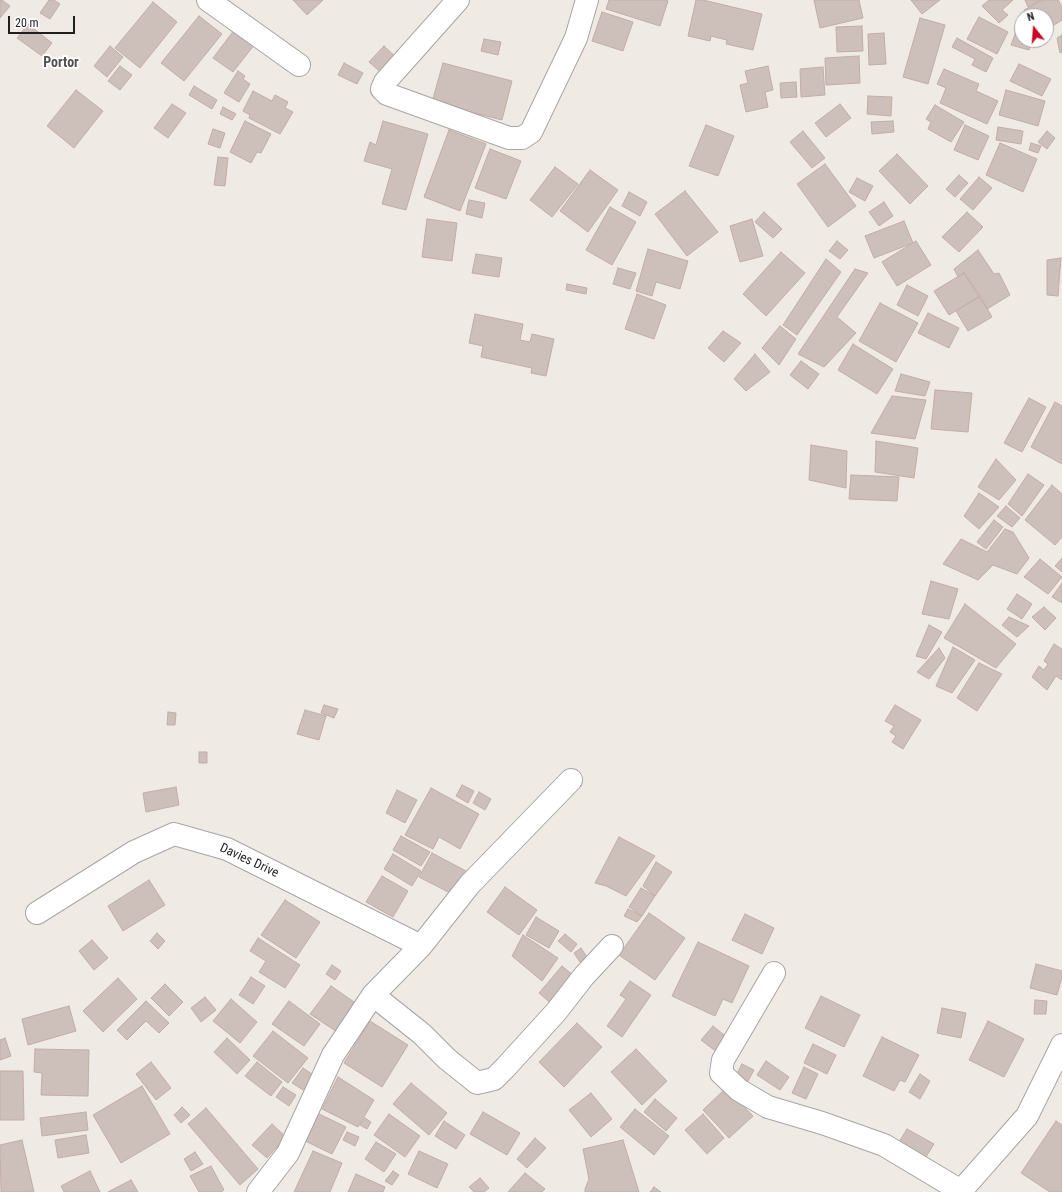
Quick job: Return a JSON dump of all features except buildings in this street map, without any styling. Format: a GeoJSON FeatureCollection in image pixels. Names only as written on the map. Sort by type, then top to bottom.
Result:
{"type":"FeatureCollection","features":[{"type":"Feature","properties":{"kind":"street"},"geometry":{"type":"LineString","coordinates":[[208,0],[299,65]]}},
{"type":"Feature","properties":{"kind":"street"},"geometry":{"type":"LineString","coordinates":[[458,0],[384,82],[382,89],[387,94],[509,138],[522,138],[531,132],[576,38],[585,1]]}},
{"type":"Feature","properties":{"kind":"street"},"geometry":{"type":"LineString","coordinates":[[258,1192],[288,1153],[333,1055],[373,995],[420,946],[470,884],[571,780]]}},
{"type":"Feature","properties":{"kind":"street","name":"Davies Drive"},"geometry":{"type":"LineString","coordinates":[[37,913],[134,852],[174,834],[227,849],[420,946]]}},
{"type":"Feature","properties":{"kind":"street"},"geometry":{"type":"LineString","coordinates":[[373,995],[422,1034],[447,1059],[477,1083],[494,1079],[505,1068],[556,1012],[584,976],[612,946]]}},
{"type":"Feature","properties":{"kind":"street"},"geometry":{"type":"LineString","coordinates":[[774,973],[723,1060],[721,1073],[739,1090],[768,1107],[822,1123],[884,1145],[960,1191],[1027,1116],[1062,1045]]}},
{"type":"Feature","properties":{"kind":"district","name":"Portor"},"geometry":{"type":"Point","coordinates":[61,63]}}]}
